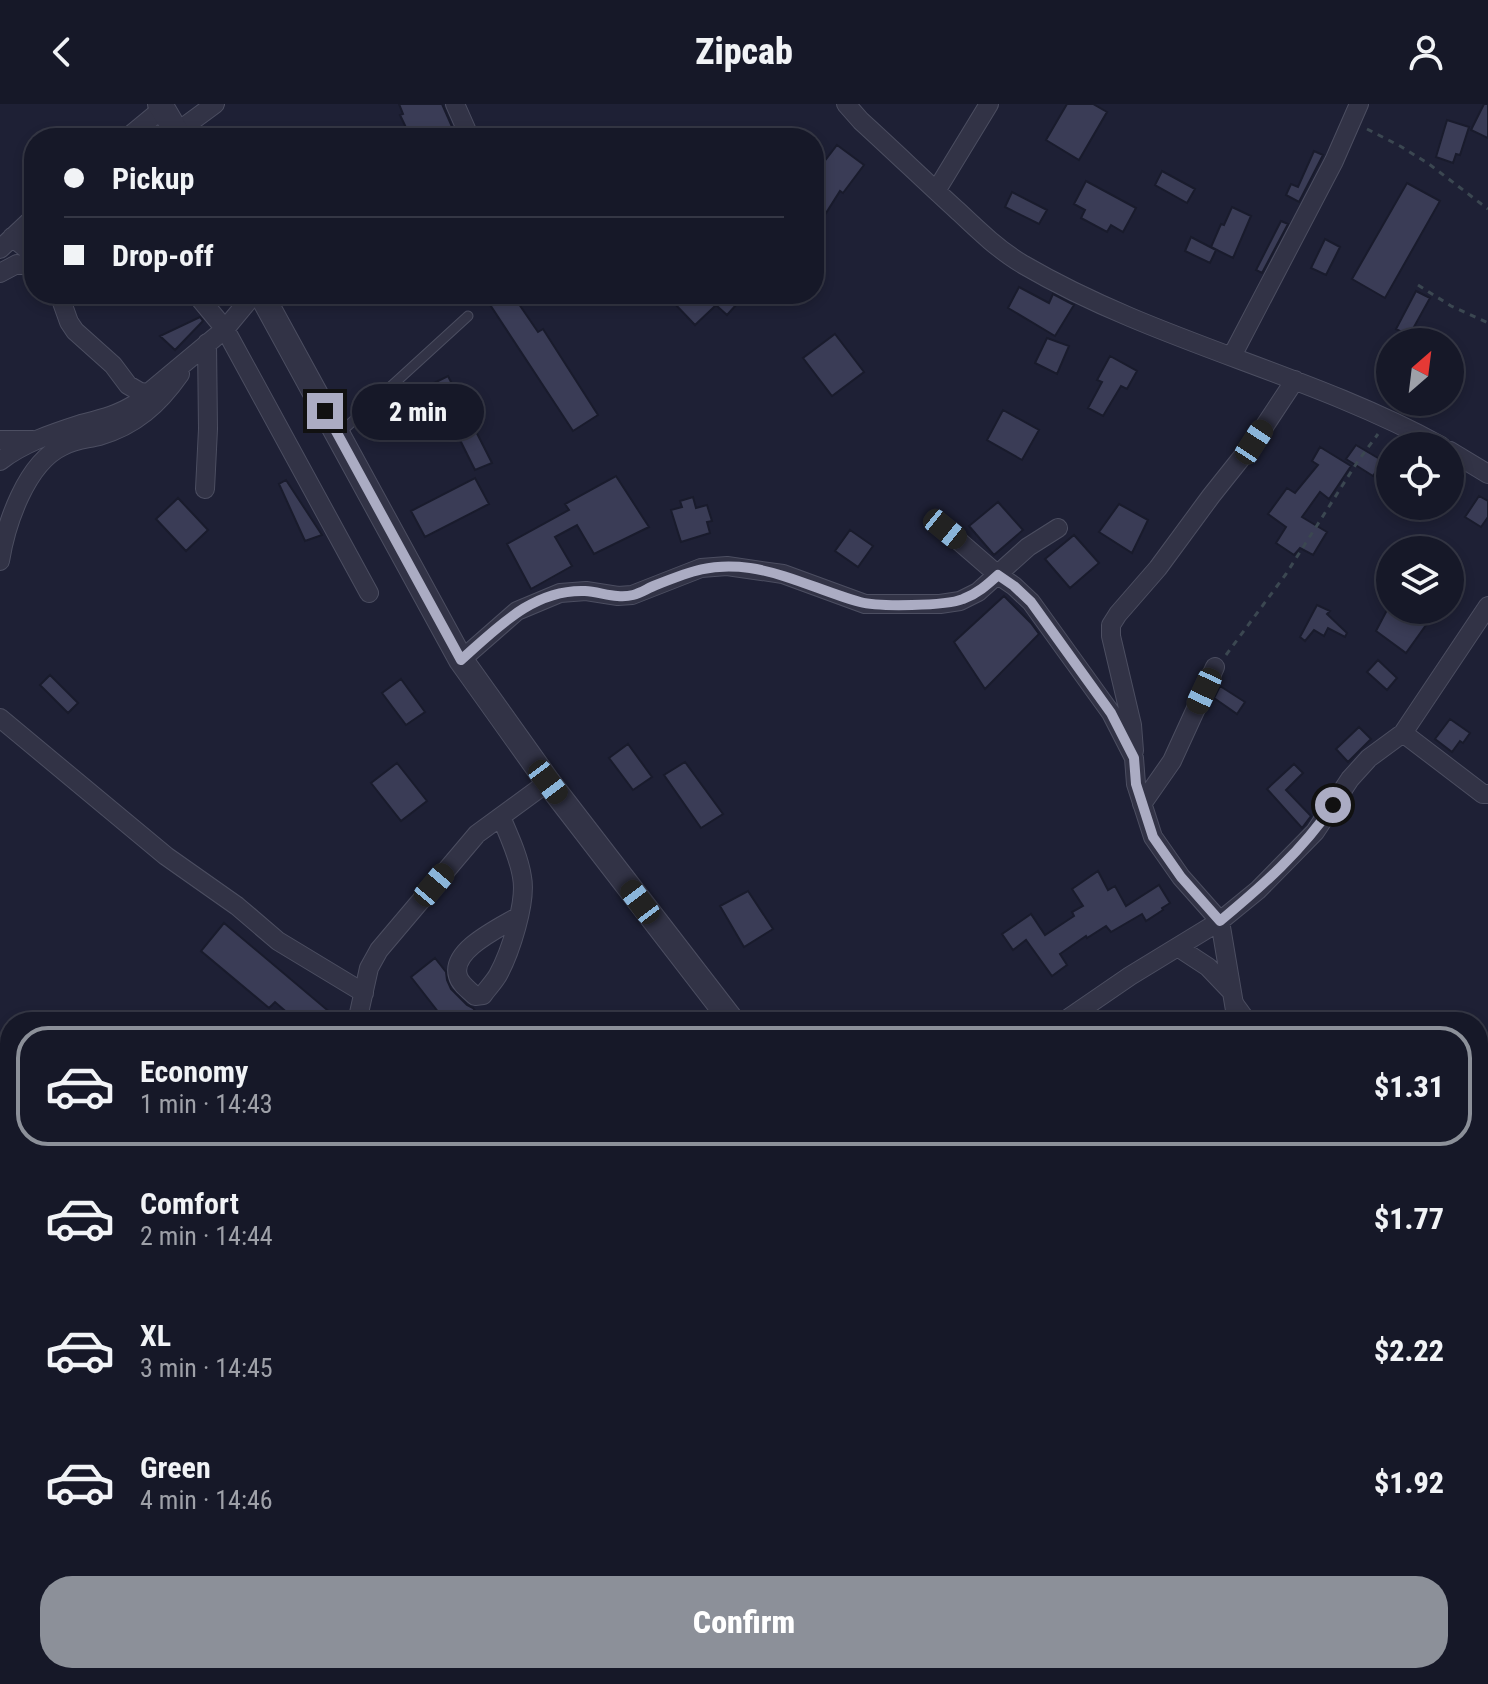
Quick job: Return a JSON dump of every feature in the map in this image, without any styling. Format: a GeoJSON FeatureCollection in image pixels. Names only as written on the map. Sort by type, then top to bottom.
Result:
{"type":"FeatureCollection","features":[{"type":"Feature","properties":{"kind":"street"},"geometry":{"type":"LineString","coordinates":[[186,128],[215,104]]}},
{"type":"Feature","properties":{"kind":"street"},"geometry":{"type":"LineString","coordinates":[[455,104],[466,128]]}},
{"type":"Feature","properties":{"kind":"street"},"geometry":{"type":"LineString","coordinates":[[846,104],[988,239],[1022,264],[1133,318],[1295,380],[1414,432]]}},
{"type":"Feature","properties":{"kind":"street"},"geometry":{"type":"LineString","coordinates":[[936,191],[989,104]]}},
{"type":"Feature","properties":{"kind":"street"},"geometry":{"type":"LineString","coordinates":[[138,128],[161,106],[174,128]]}},
{"type":"Feature","properties":{"kind":"street"},"geometry":{"type":"LineString","coordinates":[[1232,356],[1328,174],[1356,113]]}},
{"type":"Feature","properties":{"kind":"street"},"geometry":{"type":"LineString","coordinates":[[6,243],[24,226]]}},
{"type":"Feature","properties":{"kind":"street"},"geometry":{"type":"LineString","coordinates":[[0,273],[17,264],[24,265]]}},
{"type":"Feature","properties":{"kind":"street"},"geometry":{"type":"LineString","coordinates":[[63,304],[75,331],[113,365],[128,385],[134,390],[149,393]]}},
{"type":"Feature","properties":{"kind":"street"},"geometry":{"type":"LineString","coordinates":[[204,304],[225,329],[369,593]]}},
{"type":"Feature","properties":{"kind":"street"},"geometry":{"type":"LineString","coordinates":[[0,461],[36,440],[120,413],[149,393],[225,329],[246,304]]}},
{"type":"Feature","properties":{"kind":"street"},"geometry":{"type":"LineString","coordinates":[[266,304],[461,660],[548,782],[725,1012]]}},
{"type":"Feature","properties":{"kind":"street"},"geometry":{"type":"LineString","coordinates":[[201,347],[208,429],[205,489]]}},
{"type":"Feature","properties":{"kind":"street"},"geometry":{"type":"LineString","coordinates":[[0,561],[11,515],[48,455],[74,441],[124,427],[147,412],[166,395],[201,347]]}},
{"type":"Feature","properties":{"kind":"street"},"geometry":{"type":"LineString","coordinates":[[1235,1012],[1220,921],[1181,877],[1153,837],[1142,804],[1136,784],[1132,725],[1111,625],[1254,442],[1295,380]]}},
{"type":"Feature","properties":{"kind":"street"},"geometry":{"type":"LineString","coordinates":[[0,440],[36,440]]}},
{"type":"Feature","properties":{"kind":"street"},"geometry":{"type":"LineString","coordinates":[[1464,459],[1488,474]]}},
{"type":"Feature","properties":{"kind":"street"},"geometry":{"type":"LineString","coordinates":[[461,660],[509,617],[539,601],[560,593],[586,591],[632,595],[701,568],[727,566],[783,574],[865,604],[960,601],[978,592],[1028,547],[1058,528]]}},
{"type":"Feature","properties":{"kind":"street"},"geometry":{"type":"LineString","coordinates":[[945,529],[1031,602],[1111,713],[1134,758]]}},
{"type":"Feature","properties":{"kind":"street"},"geometry":{"type":"LineString","coordinates":[[1078,1012],[1220,921],[1258,890],[1315,832],[1350,779],[1369,758],[1403,733],[1488,606]]}},
{"type":"Feature","properties":{"kind":"street"},"geometry":{"type":"LineString","coordinates":[[1142,804],[1172,761],[1215,667]]}},
{"type":"Feature","properties":{"kind":"street"},"geometry":{"type":"LineString","coordinates":[[0,718],[166,856],[237,906],[278,941],[364,993]]}},
{"type":"Feature","properties":{"kind":"street"},"geometry":{"type":"LineString","coordinates":[[1403,733],[1483,794],[1488,794]]}},
{"type":"Feature","properties":{"kind":"street"},"geometry":{"type":"LineString","coordinates":[[359,1012],[369,968],[379,950],[477,834],[548,782]]}},
{"type":"Feature","properties":{"kind":"street"},"geometry":{"type":"LineString","coordinates":[[501,817],[523,878],[519,916]]}},
{"type":"Feature","properties":{"kind":"street"},"geometry":{"type":"LineString","coordinates":[[1179,948],[1208,967],[1230,990]]}},
{"type":"Feature","properties":{"kind":"lane"},"geometry":{"type":"LineString","coordinates":[[338,435],[468,316]]}},
{"type":"Feature","properties":{"kind":"lane"},"geometry":{"type":"LineString","coordinates":[[1230,990],[1246,1012]]}},
{"type":"Feature","properties":{"kind":"path"},"geometry":{"type":"LineString","coordinates":[[1356,113],[1488,209]]}},
{"type":"Feature","properties":{"kind":"path"},"geometry":{"type":"LineString","coordinates":[[1418,285],[1451,306],[1488,323]]}},
{"type":"Feature","properties":{"kind":"path"},"geometry":{"type":"LineString","coordinates":[[1215,667],[1286,574],[1388,419]]}},
{"type":"Feature","properties":{"kind":"building"},"geometry":{"type":"Polygon","coordinates":[[[399,104],[442,104],[453,128],[406,128],[400,115],[403,114],[399,104]]]}},
{"type":"Feature","properties":{"kind":"building"},"geometry":{"type":"Polygon","coordinates":[[[1067,104],[1093,104],[1107,112],[1079,160],[1046,140],[1067,104]]]}},
{"type":"Feature","properties":{"kind":"building"},"geometry":{"type":"Polygon","coordinates":[[[1484,104],[1488,104],[1488,138],[1471,130],[1484,104]]]}},
{"type":"Feature","properties":{"kind":"building"},"geometry":{"type":"Polygon","coordinates":[[[1447,120],[1469,127],[1460,155],[1456,154],[1453,163],[1436,157],[1447,120]]]}},
{"type":"Feature","properties":{"kind":"building"},"geometry":{"type":"Polygon","coordinates":[[[837,145],[864,165],[843,193],[840,191],[824,216],[824,162],[837,145]]]}},
{"type":"Feature","properties":{"kind":"building"},"geometry":{"type":"Polygon","coordinates":[[[1314,151],[1323,155],[1299,202],[1286,195],[1291,184],[1298,187],[1314,151]]]}},
{"type":"Feature","properties":{"kind":"building"},"geometry":{"type":"Polygon","coordinates":[[[1162,171],[1195,189],[1187,203],[1155,185],[1162,171]]]}},
{"type":"Feature","properties":{"kind":"building"},"geometry":{"type":"Polygon","coordinates":[[[1086,181],[1136,208],[1123,232],[1111,225],[1107,232],[1081,218],[1085,210],[1074,204],[1086,181]]]}},
{"type":"Feature","properties":{"kind":"building"},"geometry":{"type":"Polygon","coordinates":[[[1407,183],[1440,201],[1385,298],[1352,279],[1407,183]]]}},
{"type":"Feature","properties":{"kind":"building"},"geometry":{"type":"Polygon","coordinates":[[[1012,192],[1047,210],[1039,224],[1005,207],[1012,192]]]}},
{"type":"Feature","properties":{"kind":"building"},"geometry":{"type":"Polygon","coordinates":[[[1232,207],[1251,216],[1233,258],[1211,247],[1232,207]]]}},
{"type":"Feature","properties":{"kind":"building"},"geometry":{"type":"Polygon","coordinates":[[[1281,221],[1288,224],[1262,273],[1256,270],[1281,221]]]}},
{"type":"Feature","properties":{"kind":"building"},"geometry":{"type":"Polygon","coordinates":[[[1191,237],[1216,250],[1210,263],[1185,251],[1191,237]]]}},
{"type":"Feature","properties":{"kind":"building"},"geometry":{"type":"Polygon","coordinates":[[[1325,239],[1340,247],[1326,275],[1311,268],[1325,239]]]}},
{"type":"Feature","properties":{"kind":"building"},"geometry":{"type":"Polygon","coordinates":[[[1019,287],[1049,303],[1053,294],[1074,305],[1055,336],[1008,308],[1019,287]]]}},
{"type":"Feature","properties":{"kind":"building"},"geometry":{"type":"Polygon","coordinates":[[[1416,291],[1430,298],[1413,328],[1397,328],[1416,291]]]}},
{"type":"Feature","properties":{"kind":"building"},"geometry":{"type":"Polygon","coordinates":[[[490,304],[519,304],[538,332],[543,329],[598,415],[573,431],[490,304]]]}},
{"type":"Feature","properties":{"kind":"building"},"geometry":{"type":"Polygon","coordinates":[[[675,304],[737,304],[727,315],[716,305],[695,325],[675,304]]]}},
{"type":"Feature","properties":{"kind":"building"},"geometry":{"type":"Polygon","coordinates":[[[200,317],[203,321],[175,350],[160,336],[200,317]]]}},
{"type":"Feature","properties":{"kind":"building"},"geometry":{"type":"Polygon","coordinates":[[[835,334],[864,372],[832,396],[803,358],[835,334]]]}},
{"type":"Feature","properties":{"kind":"building"},"geometry":{"type":"Polygon","coordinates":[[[1047,338],[1069,346],[1057,374],[1035,363],[1047,338]]]}},
{"type":"Feature","properties":{"kind":"building"},"geometry":{"type":"Polygon","coordinates":[[[1110,356],[1137,371],[1127,389],[1121,386],[1103,416],[1088,408],[1102,382],[1097,380],[1110,356]]]}},
{"type":"Feature","properties":{"kind":"building"},"geometry":{"type":"Polygon","coordinates":[[[448,376],[492,463],[475,470],[432,384],[448,376]]]}},
{"type":"Feature","properties":{"kind":"building"},"geometry":{"type":"Polygon","coordinates":[[[1003,410],[1039,430],[1022,460],[987,440],[1003,410]]]}},
{"type":"Feature","properties":{"kind":"building"},"geometry":{"type":"Polygon","coordinates":[[[1356,445],[1376,457],[1376,472],[1373,476],[1346,459],[1356,445]]]}},
{"type":"Feature","properties":{"kind":"building"},"geometry":{"type":"Polygon","coordinates":[[[1320,447],[1351,466],[1329,499],[1320,492],[1302,517],[1327,532],[1313,555],[1300,548],[1294,555],[1276,543],[1286,527],[1268,514],[1287,488],[1295,493],[1318,465],[1312,461],[1320,447]]]}},
{"type":"Feature","properties":{"kind":"building"},"geometry":{"type":"Polygon","coordinates":[[[616,476],[649,527],[594,554],[577,525],[555,537],[572,566],[531,589],[507,544],[569,510],[565,504],[616,476]]]}},
{"type":"Feature","properties":{"kind":"building"},"geometry":{"type":"Polygon","coordinates":[[[475,478],[489,504],[425,537],[411,511],[475,478]]]}},
{"type":"Feature","properties":{"kind":"building"},"geometry":{"type":"Polygon","coordinates":[[[286,480],[322,535],[305,541],[279,484],[286,480]]]}},
{"type":"Feature","properties":{"kind":"building"},"geometry":{"type":"Polygon","coordinates":[[[1479,496],[1488,501],[1488,517],[1481,527],[1465,517],[1479,496]]]}},
{"type":"Feature","properties":{"kind":"building"},"geometry":{"type":"Polygon","coordinates":[[[693,497],[696,508],[707,505],[712,521],[707,522],[710,533],[681,542],[671,510],[682,507],[680,501],[693,497]]]}},
{"type":"Feature","properties":{"kind":"building"},"geometry":{"type":"Polygon","coordinates":[[[178,498],[208,530],[186,551],[156,519],[178,498]]]}},
{"type":"Feature","properties":{"kind":"building"},"geometry":{"type":"Polygon","coordinates":[[[998,502],[1023,530],[994,555],[969,526],[998,502]]]}},
{"type":"Feature","properties":{"kind":"building"},"geometry":{"type":"Polygon","coordinates":[[[1119,504],[1148,520],[1132,553],[1099,532],[1119,504]]]}},
{"type":"Feature","properties":{"kind":"building"},"geometry":{"type":"Polygon","coordinates":[[[850,530],[873,546],[858,567],[835,551],[850,530]]]}},
{"type":"Feature","properties":{"kind":"building"},"geometry":{"type":"Polygon","coordinates":[[[1074,535],[1099,563],[1070,588],[1045,559],[1074,535]]]}},
{"type":"Feature","properties":{"kind":"building"},"geometry":{"type":"Polygon","coordinates":[[[1004,596],[1039,634],[985,689],[954,642],[1004,596]]]}},
{"type":"Feature","properties":{"kind":"building"},"geometry":{"type":"Polygon","coordinates":[[[1317,605],[1330,611],[1327,614],[1347,633],[1345,637],[1328,628],[1324,636],[1314,630],[1305,641],[1300,637],[1317,605]]]}},
{"type":"Feature","properties":{"kind":"building"},"geometry":{"type":"Polygon","coordinates":[[[1380,624],[1426,625],[1406,653],[1376,631],[1380,624]]]}},
{"type":"Feature","properties":{"kind":"building"},"geometry":{"type":"Polygon","coordinates":[[[1378,660],[1397,678],[1387,690],[1367,672],[1378,660]]]}},
{"type":"Feature","properties":{"kind":"building"},"geometry":{"type":"Polygon","coordinates":[[[50,675],[78,703],[68,713],[40,685],[50,675]]]}},
{"type":"Feature","properties":{"kind":"building"},"geometry":{"type":"Polygon","coordinates":[[[401,679],[425,712],[406,725],[382,693],[401,679]]]}},
{"type":"Feature","properties":{"kind":"building"},"geometry":{"type":"Polygon","coordinates":[[[1220,686],[1245,702],[1237,714],[1214,698],[1220,686]]]}},
{"type":"Feature","properties":{"kind":"building"},"geometry":{"type":"Polygon","coordinates":[[[1450,719],[1470,733],[1452,752],[1435,739],[1450,719]]]}},
{"type":"Feature","properties":{"kind":"building"},"geometry":{"type":"Polygon","coordinates":[[[1359,727],[1371,739],[1348,762],[1336,749],[1359,727]]]}},
{"type":"Feature","properties":{"kind":"building"},"geometry":{"type":"Polygon","coordinates":[[[628,744],[652,777],[633,790],[609,758],[628,744]]]}},
{"type":"Feature","properties":{"kind":"building"},"geometry":{"type":"Polygon","coordinates":[[[685,762],[723,814],[701,828],[664,775],[685,762]]]}},
{"type":"Feature","properties":{"kind":"building"},"geometry":{"type":"Polygon","coordinates":[[[397,763],[427,801],[401,821],[371,783],[397,763]]]}},
{"type":"Feature","properties":{"kind":"building"},"geometry":{"type":"Polygon","coordinates":[[[1294,764],[1303,773],[1286,790],[1311,816],[1302,828],[1267,789],[1294,764]]]}},
{"type":"Feature","properties":{"kind":"building"},"geometry":{"type":"Polygon","coordinates":[[[1098,871],[1108,890],[1115,886],[1126,906],[1159,885],[1170,903],[1146,921],[1142,914],[1111,932],[1106,926],[1086,936],[1060,954],[1067,965],[1052,976],[1026,940],[1013,950],[1002,934],[1031,914],[1045,935],[1074,916],[1072,912],[1083,906],[1072,889],[1098,871]]]}},
{"type":"Feature","properties":{"kind":"building"},"geometry":{"type":"Polygon","coordinates":[[[748,891],[773,929],[744,947],[720,906],[748,891]]]}},
{"type":"Feature","properties":{"kind":"building"},"geometry":{"type":"Polygon","coordinates":[[[224,923],[330,1012],[286,1012],[275,1002],[269,1008],[201,951],[224,923]]]}},
{"type":"Feature","properties":{"kind":"building"},"geometry":{"type":"Polygon","coordinates":[[[435,958],[446,972],[451,989],[476,1012],[438,1012],[411,977],[435,958]]]}},
{"type":"Feature","properties":{"kind":"route"},"geometry":{"type":"LineString","coordinates":[[325,411],[461,660],[517,611],[560,593],[586,591],[632,595],[701,568],[727,566],[783,574],[865,604],[960,601],[978,592],[998,575],[1031,602],[1111,713],[1134,758],[1136,784],[1153,837],[1181,877],[1220,921],[1289,859],[1315,832],[1333,805]]}}]}
